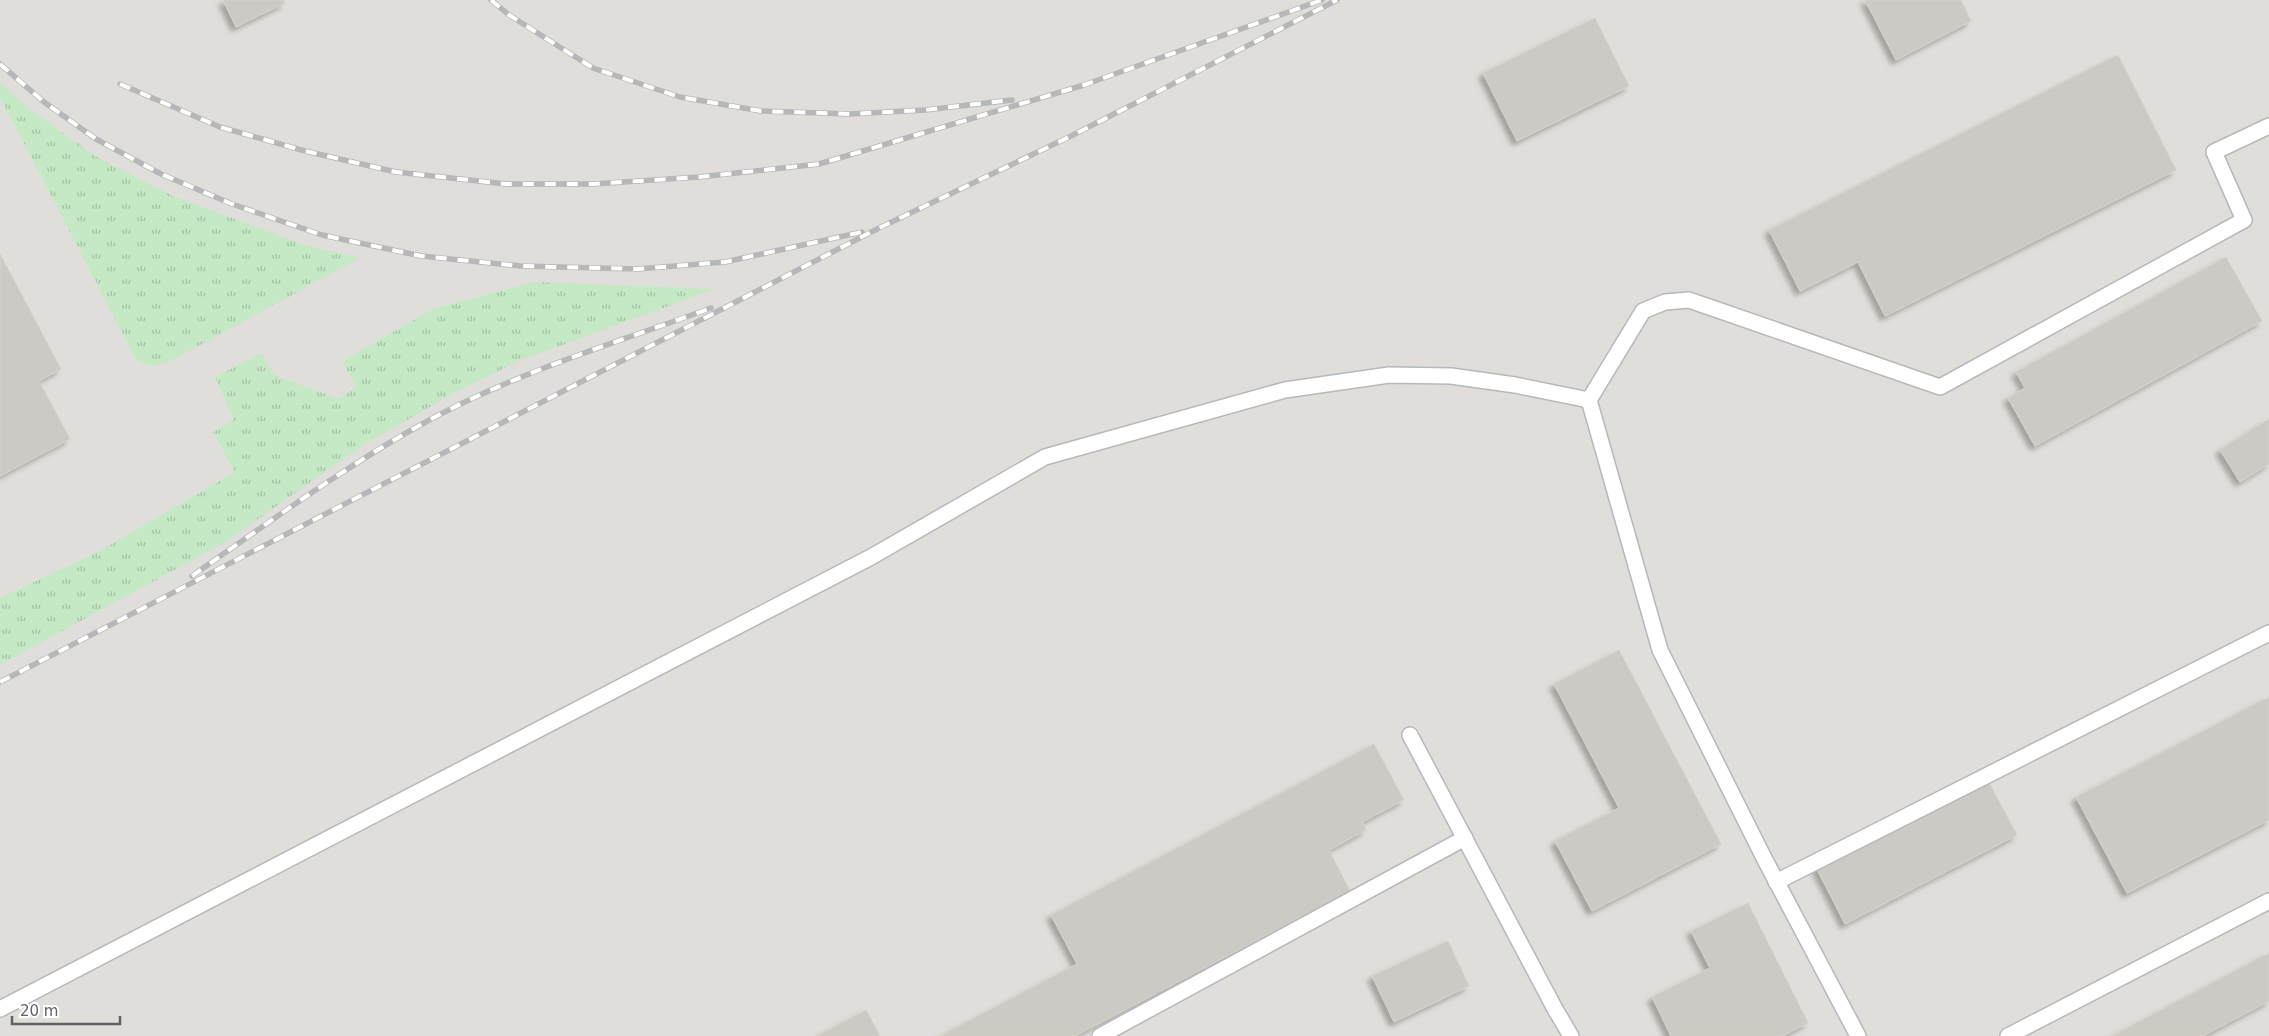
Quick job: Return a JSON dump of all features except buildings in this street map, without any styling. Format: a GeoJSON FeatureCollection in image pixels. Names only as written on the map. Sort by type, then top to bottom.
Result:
{"type":"FeatureCollection","features":[{"type":"Feature","properties":{"kind":"lane"},"geometry":{"type":"LineString","coordinates":[[1858,1036],[1776,882],[1660,650],[1589,400],[1643,311],[1665,302],[1689,300],[1940,387],[2244,220],[2214,152],[2269,126]]}},
{"type":"Feature","properties":{"kind":"lane"},"geometry":{"type":"LineString","coordinates":[[0,1009],[793,598],[870,557],[1045,457],[1285,390],[1389,375],[1451,376],[1515,385],[1589,400]]}},
{"type":"Feature","properties":{"kind":"lane"},"geometry":{"type":"LineString","coordinates":[[1776,882],[2269,632]]}},
{"type":"Feature","properties":{"kind":"lane"},"geometry":{"type":"LineString","coordinates":[[1410,735],[1571,1036]]}},
{"type":"Feature","properties":{"kind":"lane"},"geometry":{"type":"LineString","coordinates":[[1100,1036],[1465,838]]}},
{"type":"Feature","properties":{"kind":"lane"},"geometry":{"type":"LineString","coordinates":[[2008,1036],[2269,901]]}},
{"type":"Feature","properties":{"kind":"shaded area"},"geometry":{"type":"Polygon","coordinates":[[[0,0],[2269,0],[2269,1036],[0,1036],[0,0]]]}},
{"type":"Feature","properties":{"kind":"green space"},"geometry":{"type":"Polygon","coordinates":[[[0,82],[31,110],[97,157],[173,196],[305,245],[360,258],[169,362],[152,366],[137,361],[0,97],[0,82]]]}},
{"type":"Feature","properties":{"kind":"green space"},"geometry":{"type":"Polygon","coordinates":[[[534,282],[715,289],[519,361],[454,393],[362,446],[224,543],[0,665],[0,598],[102,550],[235,472],[213,432],[234,420],[215,377],[262,353],[274,375],[339,399],[356,387],[343,361],[433,309],[534,282]]]}},
{"type":"Feature","properties":{"kind":"railway"},"geometry":{"type":"LineString","coordinates":[[491,0],[509,15],[593,68],[680,97],[761,111],[850,114],[925,110],[1012,100]]}},
{"type":"Feature","properties":{"kind":"railway"},"geometry":{"type":"LineString","coordinates":[[120,84],[220,127],[305,151],[396,172],[506,184],[593,184],[699,177],[819,164],[1084,85],[1322,0]]}},
{"type":"Feature","properties":{"kind":"railway"},"geometry":{"type":"LineString","coordinates":[[0,682],[879,228],[1069,137],[1337,0]]}},
{"type":"Feature","properties":{"kind":"railway"},"geometry":{"type":"LineString","coordinates":[[0,64],[44,102],[96,139],[161,174],[232,204],[322,235],[421,256],[521,266],[637,269],[725,262],[862,232]]}},
{"type":"Feature","properties":{"kind":"railway"},"geometry":{"type":"LineString","coordinates":[[192,576],[340,474],[433,418],[466,401],[535,372],[711,308]]}}]}
